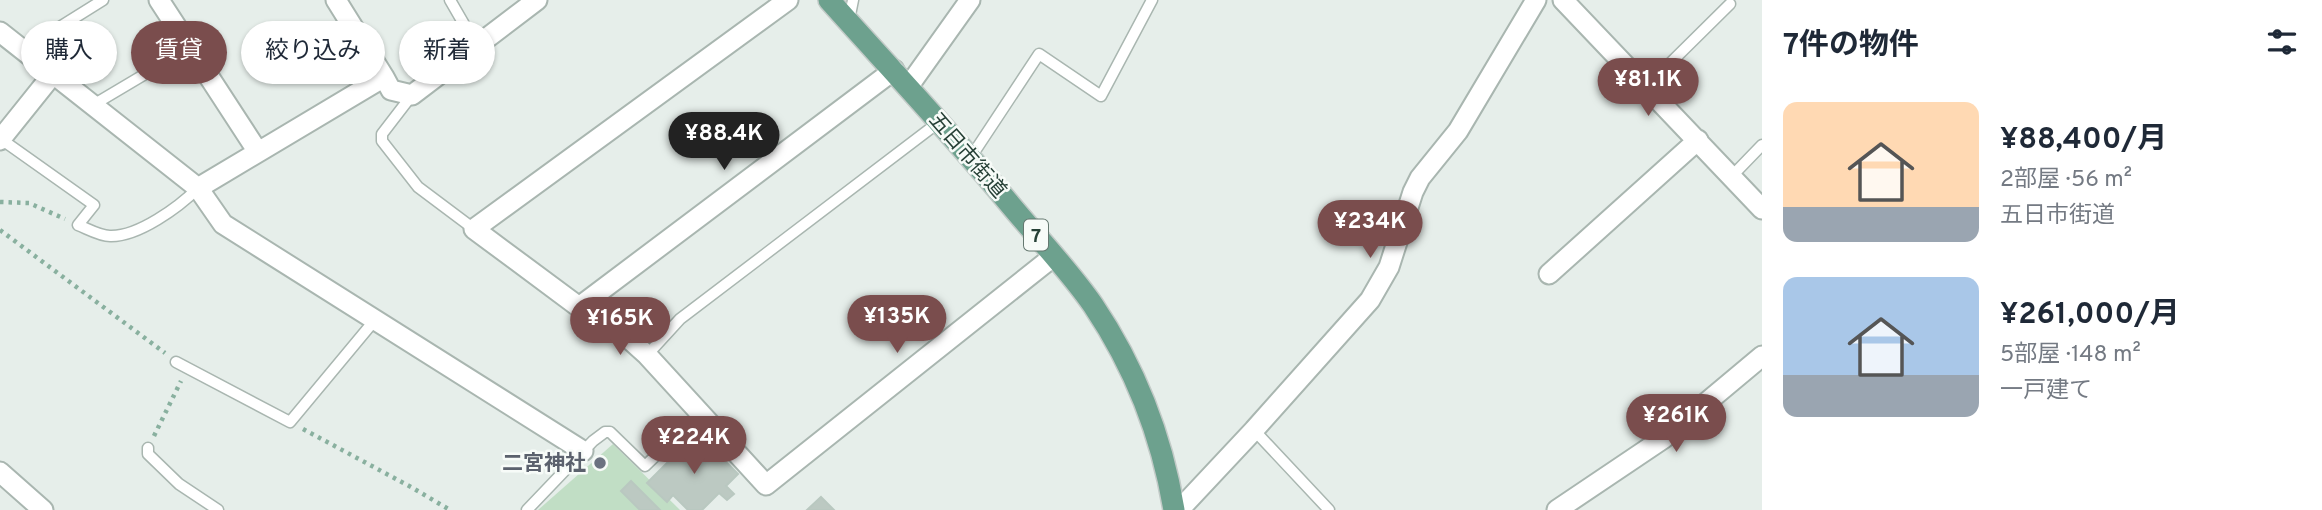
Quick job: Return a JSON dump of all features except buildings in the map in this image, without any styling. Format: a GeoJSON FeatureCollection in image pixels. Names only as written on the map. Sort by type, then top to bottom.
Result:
{"type":"FeatureCollection","features":[{"type":"Feature","properties":{"kind":"main road","name":"五日市街道"},"geometry":{"type":"LineString","coordinates":[[829,0],[939,121],[1092,303],[1122,353],[1149,412],[1176,510]]}},
{"type":"Feature","properties":{"kind":"street"},"geometry":{"type":"LineString","coordinates":[[159,0],[172,21]]}},
{"type":"Feature","properties":{"kind":"street"},"geometry":{"type":"LineString","coordinates":[[335,0],[348,21]]}},
{"type":"Feature","properties":{"kind":"street"},"geometry":{"type":"LineString","coordinates":[[495,30],[537,0]]}},
{"type":"Feature","properties":{"kind":"street"},"geometry":{"type":"LineString","coordinates":[[788,0],[474,229],[579,307],[608,320],[647,355],[766,485],[1054,256]]}},
{"type":"Feature","properties":{"kind":"street"},"geometry":{"type":"LineString","coordinates":[[908,87],[970,0]]}},
{"type":"Feature","properties":{"kind":"street"},"geometry":{"type":"LineString","coordinates":[[1176,510],[1254,430],[1370,300],[1389,267],[1420,178],[1458,131],[1536,0]]}},
{"type":"Feature","properties":{"kind":"street"},"geometry":{"type":"LineString","coordinates":[[1563,0],[1762,209]]}},
{"type":"Feature","properties":{"kind":"street"},"geometry":{"type":"LineString","coordinates":[[0,32],[21,49]]}},
{"type":"Feature","properties":{"kind":"street"},"geometry":{"type":"LineString","coordinates":[[579,307],[894,70]]}},
{"type":"Feature","properties":{"kind":"street"},"geometry":{"type":"LineString","coordinates":[[385,79],[391,90],[412,95],[426,84]]}},
{"type":"Feature","properties":{"kind":"street"},"geometry":{"type":"LineString","coordinates":[[0,140],[45,84]]}},
{"type":"Feature","properties":{"kind":"street"},"geometry":{"type":"LineString","coordinates":[[66,84],[198,188],[223,224],[583,451]]}},
{"type":"Feature","properties":{"kind":"street"},"geometry":{"type":"LineString","coordinates":[[213,84],[258,152]]}},
{"type":"Feature","properties":{"kind":"street"},"geometry":{"type":"LineString","coordinates":[[198,188],[372,84]]}},
{"type":"Feature","properties":{"kind":"street"},"geometry":{"type":"LineString","coordinates":[[1549,274],[1698,140]]}},
{"type":"Feature","properties":{"kind":"street"},"geometry":{"type":"LineString","coordinates":[[1557,510],[1664,438],[1762,356]]}},
{"type":"Feature","properties":{"kind":"street"},"geometry":{"type":"LineString","coordinates":[[0,472],[43,510]]}},
{"type":"Feature","properties":{"kind":"lane"},"geometry":{"type":"LineString","coordinates":[[70,21],[103,0]]}},
{"type":"Feature","properties":{"kind":"lane"},"geometry":{"type":"LineString","coordinates":[[450,0],[462,21]]}},
{"type":"Feature","properties":{"kind":"lane"},"geometry":{"type":"LineString","coordinates":[[849,22],[853,0]]}},
{"type":"Feature","properties":{"kind":"lane"},"geometry":{"type":"LineString","coordinates":[[971,158],[1039,54],[1101,96],[1152,0]]}},
{"type":"Feature","properties":{"kind":"lane"},"geometry":{"type":"LineString","coordinates":[[1646,87],[1730,4]]}},
{"type":"Feature","properties":{"kind":"lane"},"geometry":{"type":"LineString","coordinates":[[93,105],[131,82]]}},
{"type":"Feature","properties":{"kind":"lane"},"geometry":{"type":"LineString","coordinates":[[412,95],[382,134],[382,141],[418,187],[474,229]]}},
{"type":"Feature","properties":{"kind":"lane"},"geometry":{"type":"LineString","coordinates":[[647,355],[680,320],[939,121]]}},
{"type":"Feature","properties":{"kind":"lane"},"geometry":{"type":"LineString","coordinates":[[0,140],[93,205],[78,225],[108,237],[145,227],[190,197],[198,188]]}},
{"type":"Feature","properties":{"kind":"lane"},"geometry":{"type":"LineString","coordinates":[[1732,177],[1762,145]]}},
{"type":"Feature","properties":{"kind":"lane"},"geometry":{"type":"LineString","coordinates":[[176,362],[290,422],[373,321]]}},
{"type":"Feature","properties":{"kind":"lane"},"geometry":{"type":"LineString","coordinates":[[527,510],[583,451],[605,432],[610,432],[645,466],[700,413]]}},
{"type":"Feature","properties":{"kind":"lane"},"geometry":{"type":"LineString","coordinates":[[1254,430],[1329,510]]}},
{"type":"Feature","properties":{"kind":"lane"},"geometry":{"type":"LineString","coordinates":[[148,448],[148,454],[179,484],[218,510]]}},
{"type":"Feature","properties":{"kind":"path"},"geometry":{"type":"LineString","coordinates":[[0,202],[29,203],[78,225]]}},
{"type":"Feature","properties":{"kind":"path"},"geometry":{"type":"LineString","coordinates":[[0,230],[176,362]]}},
{"type":"Feature","properties":{"kind":"path"},"geometry":{"type":"LineString","coordinates":[[148,448],[188,368]]}},
{"type":"Feature","properties":{"kind":"path"},"geometry":{"type":"LineString","coordinates":[[290,422],[450,510]]}},
{"type":"Feature","properties":{"kind":"green space","name":"二宮神社"},"geometry":{"type":"Polygon","coordinates":[[[613,444],[680,510],[538,510],[613,444]]]}},
{"type":"Feature","properties":{"kind":"place","name":"二宮神社"},"geometry":{"type":"Point","coordinates":[600,463]}}]}
